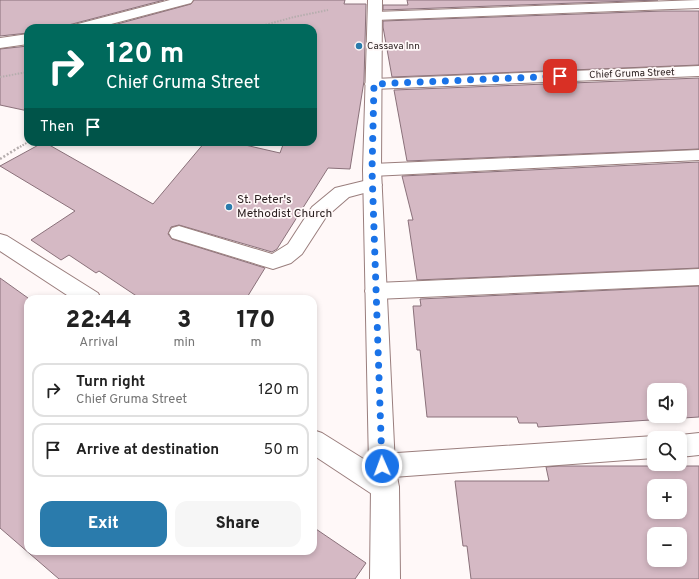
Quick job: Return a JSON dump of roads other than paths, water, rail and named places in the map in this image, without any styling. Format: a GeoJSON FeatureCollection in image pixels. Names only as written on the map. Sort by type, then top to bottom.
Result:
{"type":"FeatureCollection","features":[{"type":"Feature","properties":{"kind":"street"},"geometry":{"type":"LineString","coordinates":[[94,24],[186,0]]}},
{"type":"Feature","properties":{"kind":"street"},"geometry":{"type":"LineString","coordinates":[[385,579],[383,476],[372,178],[375,8],[699,4]]}},
{"type":"Feature","properties":{"kind":"street"},"geometry":{"type":"LineString","coordinates":[[0,43],[24,40]]}},
{"type":"Feature","properties":{"kind":"street","name":"Chief Gruma Street"},"geometry":{"type":"LineString","coordinates":[[374,84],[699,71]]}},
{"type":"Feature","properties":{"kind":"street"},"geometry":{"type":"LineString","coordinates":[[179,233],[272,262],[284,258],[295,249],[319,212],[342,192],[372,178],[699,155]]}},
{"type":"Feature","properties":{"kind":"street"},"geometry":{"type":"LineString","coordinates":[[0,241],[84,295]]}},
{"type":"Feature","properties":{"kind":"street"},"geometry":{"type":"LineString","coordinates":[[376,291],[699,277]]}},
{"type":"Feature","properties":{"kind":"street"},"geometry":{"type":"LineString","coordinates":[[317,443],[383,476],[647,448]]}},
{"type":"Feature","properties":{"kind":"street"},"geometry":{"type":"LineString","coordinates":[[687,445],[699,444]]}},
{"type":"Feature","properties":{"kind":"place","name":"Cassava Inn"},"geometry":{"type":"Point","coordinates":[359,46]}},
{"type":"Feature","properties":{"kind":"place","name":"St. Peter's Methodist Church"},"geometry":{"type":"Point","coordinates":[229,207]}}]}
